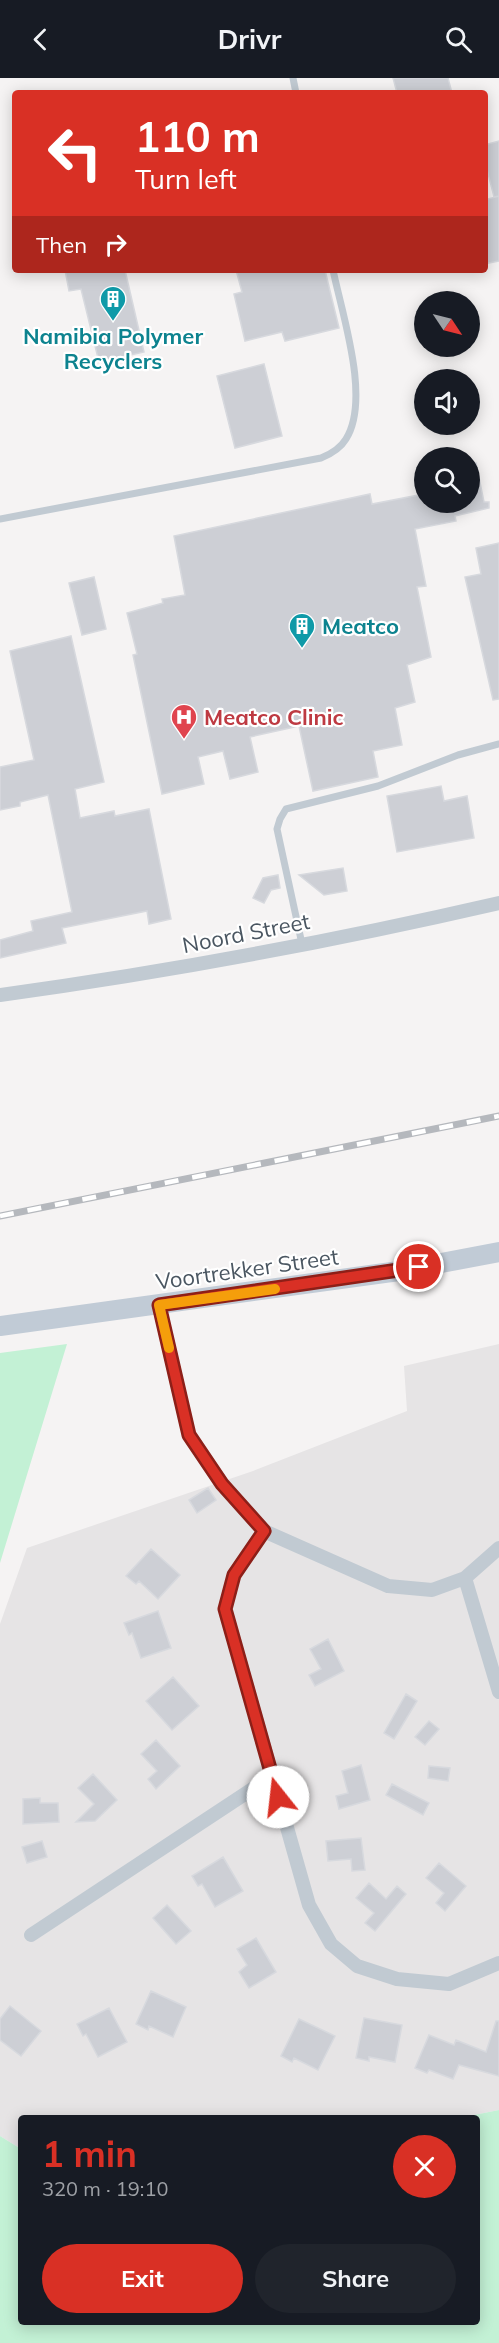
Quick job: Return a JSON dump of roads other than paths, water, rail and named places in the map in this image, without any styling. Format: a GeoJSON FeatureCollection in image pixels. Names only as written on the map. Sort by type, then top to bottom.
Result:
{"type":"FeatureCollection","features":[{"type":"Feature","properties":{"kind":"main road","name":"Voortrekker Street"},"geometry":{"type":"LineString","coordinates":[[0,1326],[399,1271],[499,1252]]}},
{"type":"Feature","properties":{"kind":"street","name":"Noord Street"},"geometry":{"type":"LineString","coordinates":[[0,995],[97,982],[302,944],[499,903]]}},
{"type":"Feature","properties":{"kind":"street"},"geometry":{"type":"LineString","coordinates":[[159,1305],[189,1435],[222,1484],[264,1531],[388,1586],[432,1590],[465,1578],[499,1548]]}},
{"type":"Feature","properties":{"kind":"street"},"geometry":{"type":"LineString","coordinates":[[264,1531],[234,1575],[225,1609],[309,1905],[331,1944],[357,1966],[397,1979],[449,1984],[499,1963]]}},
{"type":"Feature","properties":{"kind":"street"},"geometry":{"type":"LineString","coordinates":[[465,1578],[499,1692]]}},
{"type":"Feature","properties":{"kind":"street"},"geometry":{"type":"LineString","coordinates":[[31,1935],[272,1776]]}},
{"type":"Feature","properties":{"kind":"lane"},"geometry":{"type":"LineString","coordinates":[[0,519],[194,484],[321,458],[335,452],[346,439],[353,423],[356,381],[334,273]]}},
{"type":"Feature","properties":{"kind":"lane"},"geometry":{"type":"LineString","coordinates":[[302,944],[277,829],[286,809],[378,786],[458,755],[499,744]]}},
{"type":"Feature","properties":{"kind":"railway"},"geometry":{"type":"LineString","coordinates":[[0,1216],[499,1116]]}},
{"type":"Feature","properties":{"kind":"place","name":"Namibia Polymer Recyclers"},"geometry":{"type":"Point","coordinates":[113,322]}},
{"type":"Feature","properties":{"kind":"place","name":"Meatco"},"geometry":{"type":"Point","coordinates":[302,649]}},
{"type":"Feature","properties":{"kind":"place","name":"Meatco Clinic"},"geometry":{"type":"Point","coordinates":[184,740]}}]}
